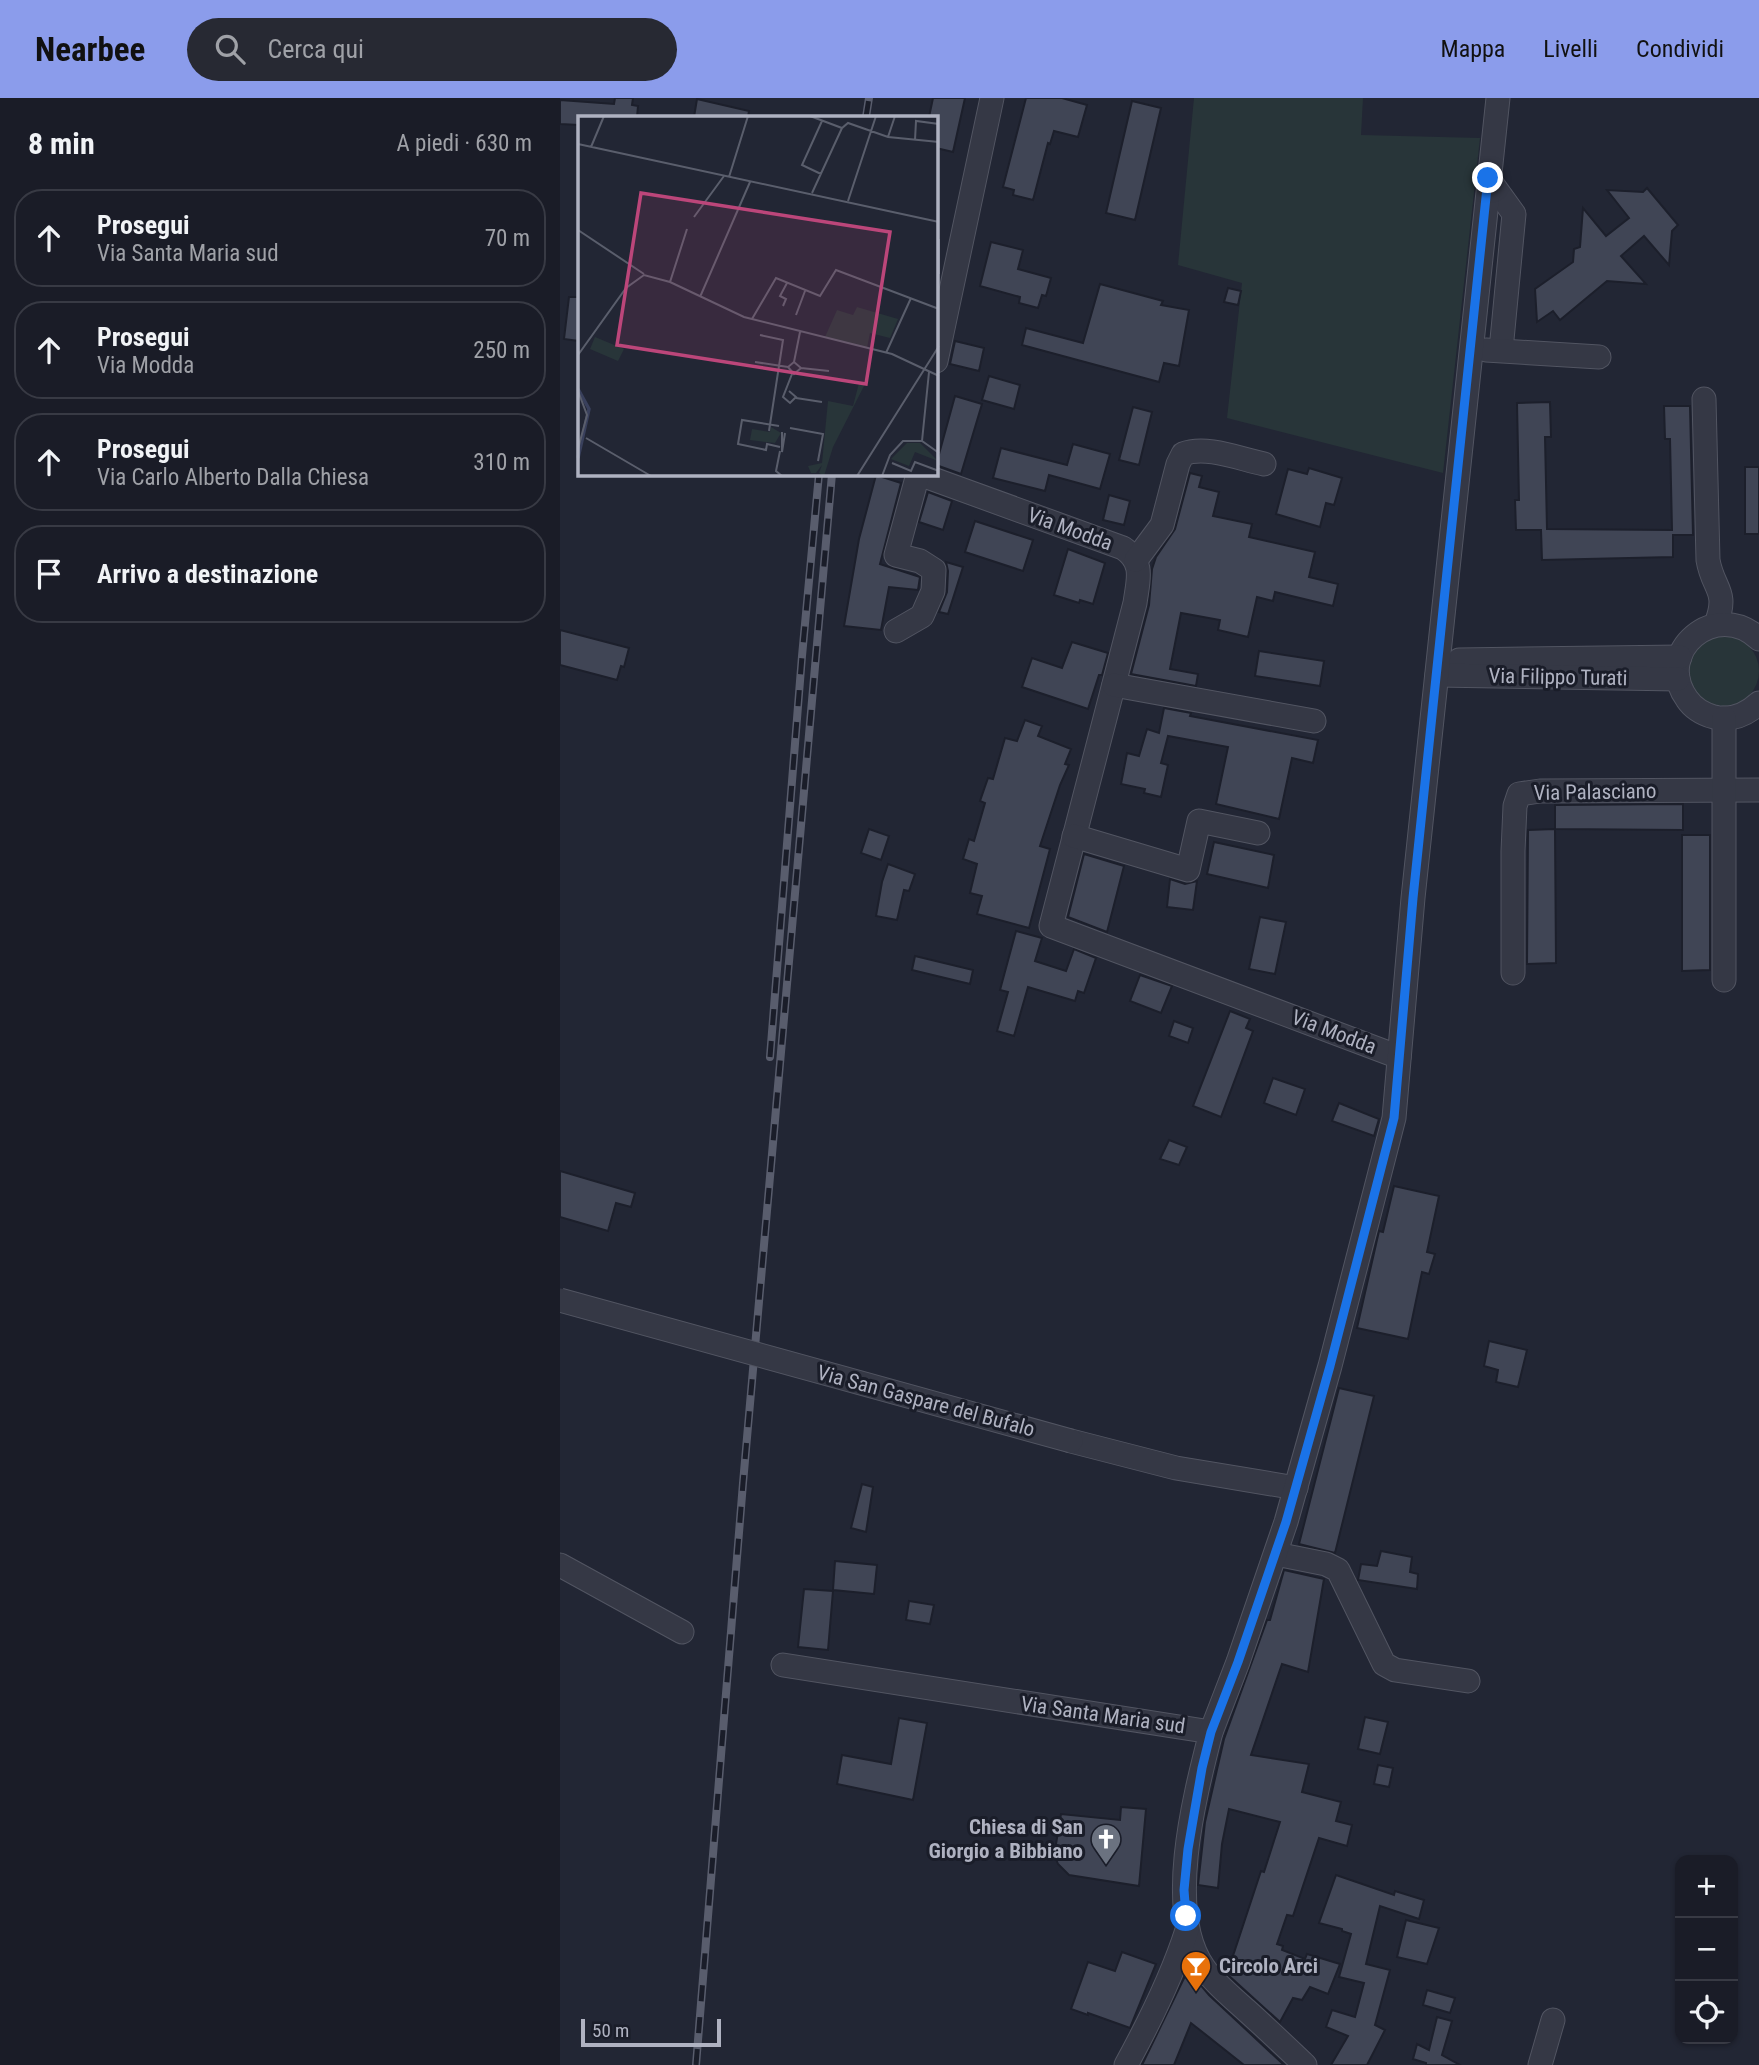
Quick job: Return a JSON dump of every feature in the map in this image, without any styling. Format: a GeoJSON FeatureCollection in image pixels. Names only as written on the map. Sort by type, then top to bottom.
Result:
{"type":"FeatureCollection","features":[{"type":"Feature","properties":{"kind":"street"},"geometry":{"type":"LineString","coordinates":[[938,352],[992,98]]}},
{"type":"Feature","properties":{"kind":"street"},"geometry":{"type":"LineString","coordinates":[[1399,1056],[1498,98]]}},
{"type":"Feature","properties":{"kind":"street"},"geometry":{"type":"LineString","coordinates":[[1488,178],[1514,214],[1501,350]]}},
{"type":"Feature","properties":{"kind":"street"},"geometry":{"type":"LineString","coordinates":[[1471,350],[1599,357]]}},
{"type":"Feature","properties":{"kind":"street"},"geometry":{"type":"LineString","coordinates":[[1704,399],[1708,560],[1710,572],[1720,589],[1722,599],[1716,624]]}},
{"type":"Feature","properties":{"kind":"street"},"geometry":{"type":"LineString","coordinates":[[1136,560],[1162,525],[1183,454],[1205,451],[1264,464]]}},
{"type":"Feature","properties":{"kind":"street"},"geometry":{"type":"LineString","coordinates":[[896,631],[922,615],[933,591],[934,570],[919,561],[895,555],[918,476]]}},
{"type":"Feature","properties":{"kind":"street","name":"Via Modda"},"geometry":{"type":"LineString","coordinates":[[925,476],[1123,548],[1136,560],[1139,572],[1135,603],[1051,926],[1399,1056],[1398,1095],[1389,1143],[1296,1488],[1276,1554],[1211,1732]]}},
{"type":"Feature","properties":{"kind":"street"},"geometry":{"type":"LineString","coordinates":[[1759,639],[1742,627],[1716,624],[1693,636],[1679,668],[1685,696],[1695,708],[1709,716],[1740,716],[1759,704]]}},
{"type":"Feature","properties":{"kind":"street","name":"Via Filippo Turati"},"geometry":{"type":"LineString","coordinates":[[1438,667],[1679,668]]}},
{"type":"Feature","properties":{"kind":"street"},"geometry":{"type":"LineString","coordinates":[[1114,685],[1314,721]]}},
{"type":"Feature","properties":{"kind":"street"},"geometry":{"type":"LineString","coordinates":[[1724,718],[1724,980]]}},
{"type":"Feature","properties":{"kind":"street","name":"Via Palasciano"},"geometry":{"type":"LineString","coordinates":[[1513,973],[1513,851],[1515,806],[1520,794],[1540,791],[1759,790]]}},
{"type":"Feature","properties":{"kind":"street"},"geometry":{"type":"LineString","coordinates":[[1074,836],[1188,870],[1199,821],[1258,833]]}},
{"type":"Feature","properties":{"kind":"street","name":"Via San Gaspare del Bufalo"},"geometry":{"type":"LineString","coordinates":[[560,1300],[1176,1468],[1296,1488]]}},
{"type":"Feature","properties":{"kind":"street"},"geometry":{"type":"LineString","coordinates":[[1276,1554],[1326,1564],[1338,1570],[1384,1664],[1395,1670],[1468,1681]]}},
{"type":"Feature","properties":{"kind":"street"},"geometry":{"type":"LineString","coordinates":[[560,1565],[682,1632]]}},
{"type":"Feature","properties":{"kind":"street","name":"Via Santa Maria sud"},"geometry":{"type":"LineString","coordinates":[[783,1665],[1211,1732],[1188,1849],[1184,1903],[1187,1930],[1196,1956],[1212,1979],[1306,2065]]}},
{"type":"Feature","properties":{"kind":"street"},"geometry":{"type":"LineString","coordinates":[[1126,2065],[1172,1972],[1187,1930]]}},
{"type":"Feature","properties":{"kind":"street"},"geometry":{"type":"LineString","coordinates":[[1540,2065],[1553,2020]]}},
{"type":"Feature","properties":{"kind":"shaded area"},"geometry":{"type":"Polygon","coordinates":[[[1194,98],[1363,98],[1361,135],[1480,138],[1443,473],[1227,418],[1242,283],[1178,265],[1194,98]]]}},
{"type":"Feature","properties":{"kind":"shaded area"},"geometry":{"type":"Polygon","coordinates":[[[1731,636],[1744,642],[1753,651],[1757,657],[1757,685],[1749,696],[1738,704],[1717,706],[1699,696],[1691,685],[1689,664],[1699,646],[1710,638],[1731,636]]]}},
{"type":"Feature","properties":{"kind":"building"},"geometry":{"type":"Polygon","coordinates":[[[615,98],[633,98],[632,105],[638,106],[637,116],[578,116],[578,125],[560,124],[560,100],[614,104],[615,98]]]}},
{"type":"Feature","properties":{"kind":"building"},"geometry":{"type":"Polygon","coordinates":[[[933,98],[965,98],[953,152],[938,148],[938,116],[929,116],[933,98]]]}},
{"type":"Feature","properties":{"kind":"building"},"geometry":{"type":"Polygon","coordinates":[[[1026,98],[1062,98],[1087,105],[1078,137],[1054,131],[1050,144],[1048,143],[1033,200],[1013,195],[1014,190],[1003,187],[1026,98]]]}},
{"type":"Feature","properties":{"kind":"building"},"geometry":{"type":"Polygon","coordinates":[[[697,99],[749,111],[748,116],[694,116],[697,99]]]}},
{"type":"Feature","properties":{"kind":"building"},"geometry":{"type":"Polygon","coordinates":[[[1132,101],[1161,108],[1135,220],[1106,213],[1132,101]]]}},
{"type":"Feature","properties":{"kind":"building"},"geometry":{"type":"Polygon","coordinates":[[[1647,188],[1678,225],[1672,231],[1669,265],[1644,236],[1621,256],[1646,284],[1607,281],[1560,320],[1553,311],[1537,322],[1535,289],[1573,262],[1574,249],[1580,247],[1583,208],[1606,236],[1629,218],[1607,190],[1643,192],[1647,188]]]}},
{"type":"Feature","properties":{"kind":"building"},"geometry":{"type":"Polygon","coordinates":[[[991,242],[1023,250],[1018,269],[1051,278],[1046,296],[1042,295],[1038,308],[1019,303],[1020,297],[980,286],[991,242]]]}},
{"type":"Feature","properties":{"kind":"building"},"geometry":{"type":"Polygon","coordinates":[[[1100,284],[1163,301],[1161,305],[1189,310],[1179,366],[1164,363],[1159,382],[1022,345],[1026,328],[1083,343],[1100,284]]]}},
{"type":"Feature","properties":{"kind":"building"},"geometry":{"type":"Polygon","coordinates":[[[1228,288],[1241,291],[1238,305],[1224,302],[1228,288]]]}},
{"type":"Feature","properties":{"kind":"building"},"geometry":{"type":"Polygon","coordinates":[[[569,297],[578,297],[578,341],[564,339],[569,297]]]}},
{"type":"Feature","properties":{"kind":"building"},"geometry":{"type":"Polygon","coordinates":[[[955,341],[984,348],[979,371],[950,364],[955,341]]]}},
{"type":"Feature","properties":{"kind":"building"},"geometry":{"type":"Polygon","coordinates":[[[989,376],[1020,385],[1014,409],[982,400],[989,376]]]}},
{"type":"Feature","properties":{"kind":"building"},"geometry":{"type":"Polygon","coordinates":[[[955,396],[982,404],[961,474],[938,466],[955,396]]]}},
{"type":"Feature","properties":{"kind":"building"},"geometry":{"type":"Polygon","coordinates":[[[1550,402],[1551,437],[1545,437],[1547,529],[1672,530],[1670,439],[1665,439],[1664,406],[1690,406],[1693,535],[1673,535],[1673,557],[1542,560],[1541,530],[1516,530],[1515,500],[1519,500],[1517,403],[1550,402]]]}},
{"type":"Feature","properties":{"kind":"building"},"geometry":{"type":"Polygon","coordinates":[[[1133,407],[1152,412],[1139,465],[1119,460],[1133,407]]]}},
{"type":"Feature","properties":{"kind":"building"},"geometry":{"type":"Polygon","coordinates":[[[1073,444],[1110,454],[1100,489],[1049,475],[1045,491],[993,478],[1001,448],[1067,465],[1073,444]]]}},
{"type":"Feature","properties":{"kind":"building"},"geometry":{"type":"Polygon","coordinates":[[[1745,467],[1759,467],[1759,534],[1745,534],[1745,467]]]}},
{"type":"Feature","properties":{"kind":"building"},"geometry":{"type":"Polygon","coordinates":[[[1309,468],[1342,478],[1334,505],[1326,503],[1320,527],[1276,514],[1288,469],[1307,474],[1309,468]]]}},
{"type":"Feature","properties":{"kind":"building"},"geometry":{"type":"Polygon","coordinates":[[[1190,473],[1202,476],[1199,487],[1219,492],[1213,516],[1252,524],[1249,537],[1315,552],[1309,577],[1338,584],[1333,606],[1275,592],[1273,601],[1257,597],[1248,637],[1218,630],[1220,620],[1181,613],[1170,669],[1198,674],[1196,686],[1131,674],[1149,605],[1152,569],[1156,557],[1175,529],[1190,473]]]}},
{"type":"Feature","properties":{"kind":"building"},"geometry":{"type":"Polygon","coordinates":[[[876,476],[901,483],[880,564],[920,577],[918,590],[889,587],[881,630],[844,626],[859,539],[876,476]]]}},
{"type":"Feature","properties":{"kind":"building"},"geometry":{"type":"Polygon","coordinates":[[[928,492],[952,501],[943,530],[919,522],[928,492]]]}},
{"type":"Feature","properties":{"kind":"building"},"geometry":{"type":"Polygon","coordinates":[[[1109,495],[1130,501],[1124,525],[1103,520],[1109,495]]]}},
{"type":"Feature","properties":{"kind":"building"},"geometry":{"type":"Polygon","coordinates":[[[975,521],[1033,540],[1023,571],[965,552],[975,521]]]}},
{"type":"Feature","properties":{"kind":"building"},"geometry":{"type":"Polygon","coordinates":[[[1068,549],[1105,563],[1093,604],[1080,600],[1079,603],[1054,595],[1068,549]]]}},
{"type":"Feature","properties":{"kind":"building"},"geometry":{"type":"Polygon","coordinates":[[[946,562],[963,567],[948,614],[939,612],[947,592],[946,562]]]}},
{"type":"Feature","properties":{"kind":"building"},"geometry":{"type":"Polygon","coordinates":[[[560,630],[629,648],[617,680],[560,665],[560,630]]]}},
{"type":"Feature","properties":{"kind":"building"},"geometry":{"type":"Polygon","coordinates":[[[1072,642],[1108,653],[1088,709],[1022,687],[1032,658],[1062,668],[1072,642]]]}},
{"type":"Feature","properties":{"kind":"building"},"geometry":{"type":"Polygon","coordinates":[[[1259,651],[1324,661],[1320,686],[1255,676],[1259,651]]]}},
{"type":"Feature","properties":{"kind":"building"},"geometry":{"type":"Polygon","coordinates":[[[1164,708],[1191,713],[1190,716],[1318,740],[1313,763],[1292,758],[1279,819],[1216,804],[1228,747],[1168,736],[1161,763],[1168,765],[1161,797],[1144,793],[1145,789],[1121,784],[1127,753],[1139,756],[1147,729],[1159,733],[1164,708]]]}},
{"type":"Feature","properties":{"kind":"building"},"geometry":{"type":"Polygon","coordinates":[[[1025,720],[1042,726],[1038,736],[1071,749],[1065,764],[1069,765],[1040,846],[1050,849],[1029,928],[977,914],[982,896],[970,893],[977,864],[963,859],[969,839],[974,841],[985,803],[980,801],[988,778],[993,779],[1005,738],[1017,741],[1025,720]]]}},
{"type":"Feature","properties":{"kind":"building"},"geometry":{"type":"Polygon","coordinates":[[[1683,804],[1683,830],[1555,829],[1555,805],[1683,804]]]}},
{"type":"Feature","properties":{"kind":"building"},"geometry":{"type":"Polygon","coordinates":[[[869,829],[889,836],[881,860],[861,853],[869,829]]]}},
{"type":"Feature","properties":{"kind":"building"},"geometry":{"type":"Polygon","coordinates":[[[1555,829],[1556,963],[1527,964],[1528,830],[1555,829]]]}},
{"type":"Feature","properties":{"kind":"building"},"geometry":{"type":"Polygon","coordinates":[[[1682,835],[1710,835],[1710,970],[1682,971],[1682,835]]]}},
{"type":"Feature","properties":{"kind":"building"},"geometry":{"type":"Polygon","coordinates":[[[1214,842],[1274,855],[1268,888],[1207,874],[1214,842]]]}},
{"type":"Feature","properties":{"kind":"building"},"geometry":{"type":"Polygon","coordinates":[[[1084,854],[1124,866],[1107,932],[1068,917],[1084,854]]]}},
{"type":"Feature","properties":{"kind":"building"},"geometry":{"type":"Polygon","coordinates":[[[888,864],[915,874],[909,891],[904,890],[897,920],[876,916],[888,864]]]}},
{"type":"Feature","properties":{"kind":"building"},"geometry":{"type":"Polygon","coordinates":[[[1170,879],[1185,884],[1197,881],[1193,910],[1167,907],[1170,879]]]}},
{"type":"Feature","properties":{"kind":"building"},"geometry":{"type":"Polygon","coordinates":[[[1260,917],[1286,922],[1275,974],[1249,969],[1260,917]]]}},
{"type":"Feature","properties":{"kind":"building"},"geometry":{"type":"Polygon","coordinates":[[[1016,931],[1042,938],[1035,961],[1066,971],[1074,949],[1096,958],[1084,993],[1078,991],[1075,1001],[1028,987],[1014,1036],[997,1031],[1008,992],[1000,990],[1016,931]]]}},
{"type":"Feature","properties":{"kind":"building"},"geometry":{"type":"Polygon","coordinates":[[[915,956],[973,970],[970,984],[912,970],[915,956]]]}},
{"type":"Feature","properties":{"kind":"building"},"geometry":{"type":"Polygon","coordinates":[[[1140,975],[1172,986],[1161,1013],[1130,1001],[1140,975]]]}},
{"type":"Feature","properties":{"kind":"building"},"geometry":{"type":"Polygon","coordinates":[[[1230,1011],[1250,1019],[1246,1028],[1253,1031],[1221,1117],[1193,1106],[1230,1011]]]}},
{"type":"Feature","properties":{"kind":"building"},"geometry":{"type":"Polygon","coordinates":[[[1174,1021],[1193,1028],[1188,1043],[1169,1036],[1174,1021]]]}},
{"type":"Feature","properties":{"kind":"building"},"geometry":{"type":"Polygon","coordinates":[[[1273,1078],[1305,1089],[1296,1115],[1264,1103],[1273,1078]]]}},
{"type":"Feature","properties":{"kind":"building"},"geometry":{"type":"Polygon","coordinates":[[[1339,1103],[1379,1119],[1374,1136],[1332,1121],[1339,1103]]]}},
{"type":"Feature","properties":{"kind":"building"},"geometry":{"type":"Polygon","coordinates":[[[1169,1140],[1187,1147],[1179,1165],[1160,1159],[1169,1140]]]}},
{"type":"Feature","properties":{"kind":"building"},"geometry":{"type":"Polygon","coordinates":[[[560,1171],[635,1193],[631,1207],[616,1203],[608,1231],[560,1217],[560,1171]]]}},
{"type":"Feature","properties":{"kind":"building"},"geometry":{"type":"Polygon","coordinates":[[[1394,1186],[1439,1196],[1427,1252],[1435,1254],[1429,1274],[1422,1272],[1408,1339],[1357,1328],[1379,1231],[1383,1232],[1394,1186]]]}},
{"type":"Feature","properties":{"kind":"building"},"geometry":{"type":"Polygon","coordinates":[[[1489,1341],[1527,1350],[1518,1387],[1496,1382],[1498,1370],[1484,1366],[1489,1341]]]}},
{"type":"Feature","properties":{"kind":"building"},"geometry":{"type":"Polygon","coordinates":[[[1339,1388],[1374,1396],[1335,1553],[1299,1544],[1339,1388]]]}},
{"type":"Feature","properties":{"kind":"building"},"geometry":{"type":"Polygon","coordinates":[[[862,1484],[873,1487],[866,1532],[851,1528],[862,1484]]]}},
{"type":"Feature","properties":{"kind":"building"},"geometry":{"type":"Polygon","coordinates":[[[1381,1551],[1412,1557],[1410,1572],[1418,1574],[1417,1589],[1358,1580],[1361,1564],[1377,1566],[1381,1551]]]}},
{"type":"Feature","properties":{"kind":"building"},"geometry":{"type":"Polygon","coordinates":[[[835,1561],[877,1565],[874,1594],[833,1590],[835,1561]]]}},
{"type":"Feature","properties":{"kind":"building"},"geometry":{"type":"Polygon","coordinates":[[[1284,1570],[1324,1579],[1308,1672],[1282,1664],[1251,1755],[1309,1764],[1302,1792],[1341,1802],[1336,1821],[1352,1825],[1347,1846],[1319,1838],[1293,1916],[1287,1915],[1277,1944],[1283,1946],[1282,1950],[1305,1959],[1307,1954],[1340,1964],[1328,1994],[1310,1987],[1302,2000],[1293,1998],[1280,2022],[1227,1974],[1280,1822],[1229,1809],[1222,1844],[1218,1888],[1198,1885],[1205,1822],[1224,1739],[1267,1620],[1270,1620],[1284,1570]]]}},
{"type":"Feature","properties":{"kind":"building"},"geometry":{"type":"Polygon","coordinates":[[[804,1589],[833,1591],[828,1650],[798,1647],[804,1589]]]}},
{"type":"Feature","properties":{"kind":"building"},"geometry":{"type":"Polygon","coordinates":[[[909,1601],[934,1605],[930,1624],[906,1620],[909,1601]]]}},
{"type":"Feature","properties":{"kind":"building"},"geometry":{"type":"Polygon","coordinates":[[[1365,1717],[1388,1722],[1380,1754],[1358,1749],[1365,1717]]]}},
{"type":"Feature","properties":{"kind":"building"},"geometry":{"type":"Polygon","coordinates":[[[899,1718],[927,1723],[913,1800],[837,1784],[842,1755],[891,1764],[899,1718]]]}},
{"type":"Feature","properties":{"kind":"building"},"geometry":{"type":"Polygon","coordinates":[[[1378,1765],[1393,1768],[1389,1787],[1374,1784],[1378,1765]]]}},
{"type":"Feature","properties":{"kind":"building"},"geometry":{"type":"Polygon","coordinates":[[[1121,1807],[1146,1809],[1139,1886],[1069,1875],[1056,1859],[1061,1814],[1120,1820],[1121,1807]]]}},
{"type":"Feature","properties":{"kind":"building"},"geometry":{"type":"Polygon","coordinates":[[[1336,1875],[1394,1895],[1395,1891],[1424,1900],[1419,1919],[1380,1906],[1366,1964],[1390,1970],[1375,2025],[1385,2030],[1367,2065],[1331,2065],[1348,2036],[1326,2027],[1332,2010],[1355,2017],[1364,1983],[1339,1977],[1351,1934],[1319,1923],[1336,1875]]]}},
{"type":"Feature","properties":{"kind":"building"},"geometry":{"type":"Polygon","coordinates":[[[1406,1920],[1439,1928],[1427,1964],[1397,1957],[1406,1920]]]}},
{"type":"Feature","properties":{"kind":"building"},"geometry":{"type":"Polygon","coordinates":[[[1122,1952],[1156,1964],[1130,2028],[1071,2009],[1088,1962],[1115,1971],[1122,1952]]]}},
{"type":"Feature","properties":{"kind":"building"},"geometry":{"type":"Polygon","coordinates":[[[1189,1971],[1209,1995],[1284,2065],[1244,2065],[1191,2023],[1174,2065],[1142,2065],[1189,1971]]]}},
{"type":"Feature","properties":{"kind":"building"},"geometry":{"type":"Polygon","coordinates":[[[1427,1990],[1455,1998],[1450,2013],[1423,2005],[1427,1990]]]}},
{"type":"Feature","properties":{"kind":"building"},"geometry":{"type":"Polygon","coordinates":[[[1437,2017],[1452,2021],[1442,2055],[1460,2065],[1426,2065],[1413,2059],[1417,2044],[1429,2050],[1437,2017]]]}},
{"type":"Feature","properties":{"kind":"railway"},"geometry":{"type":"LineString","coordinates":[[866,116],[869,98]]}},
{"type":"Feature","properties":{"kind":"railway"},"geometry":{"type":"LineString","coordinates":[[770,1057],[819,476]]}},
{"type":"Feature","properties":{"kind":"railway"},"geometry":{"type":"LineString","coordinates":[[696,2065],[743,1483],[832,476]]}},
{"type":"Feature","properties":{"kind":"place","name":"Chiesa di San Giorgio a Bibbiano"},"geometry":{"type":"Point","coordinates":[1106,1866]}},
{"type":"Feature","properties":{"kind":"place","name":"Circolo Arci"},"geometry":{"type":"Point","coordinates":[1196,1993]}},
{"type":"Feature","properties":{"kind":"route"},"geometry":{"type":"LineString","coordinates":[[1186,1916],[1184,1890],[1188,1849],[1211,1732],[1286,1522],[1389,1143],[1398,1095],[1413,898],[1488,178]]}}]}
